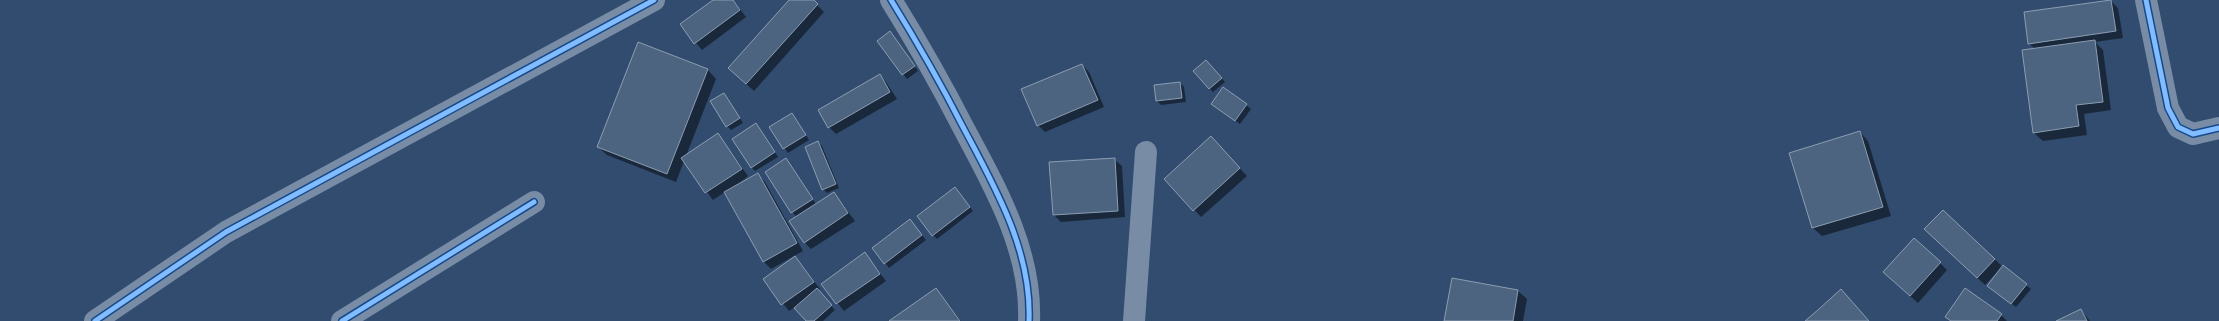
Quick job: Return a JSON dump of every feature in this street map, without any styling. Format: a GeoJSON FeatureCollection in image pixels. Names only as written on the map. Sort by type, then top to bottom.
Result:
{"type":"FeatureCollection","features":[{"type":"Feature","properties":{"kind":"street"},"geometry":{"type":"LineString","coordinates":[[95,321],[226,232],[654,0]]}},
{"type":"Feature","properties":{"kind":"street"},"geometry":{"type":"LineString","coordinates":[[892,0],[922,49],[1004,203],[1018,244],[1026,285],[1029,321]]}},
{"type":"Feature","properties":{"kind":"street"},"geometry":{"type":"LineString","coordinates":[[2146,0],[2168,108],[2178,127],[2193,134],[2219,128]]}},
{"type":"Feature","properties":{"kind":"street"},"geometry":{"type":"LineString","coordinates":[[1134,321],[1146,152]]}},
{"type":"Feature","properties":{"kind":"street"},"geometry":{"type":"LineString","coordinates":[[342,321],[534,202]]}},
{"type":"Feature","properties":{"kind":"building"},"geometry":{"type":"Polygon","coordinates":[[[713,0],[733,0],[740,10],[694,44],[680,24],[713,0]]]}},
{"type":"Feature","properties":{"kind":"building"},"geometry":{"type":"Polygon","coordinates":[[[789,0],[814,0],[818,4],[746,84],[728,68],[789,0]]]}},
{"type":"Feature","properties":{"kind":"building"},"geometry":{"type":"Polygon","coordinates":[[[2111,0],[2116,31],[2028,44],[2024,12],[2111,0]]]}},
{"type":"Feature","properties":{"kind":"building"},"geometry":{"type":"Polygon","coordinates":[[[890,31],[915,66],[902,75],[877,41],[890,31]]]}},
{"type":"Feature","properties":{"kind":"building"},"geometry":{"type":"Polygon","coordinates":[[[2095,40],[2103,102],[2076,105],[2079,126],[2033,133],[2022,50],[2095,40]]]}},
{"type":"Feature","properties":{"kind":"building"},"geometry":{"type":"Polygon","coordinates":[[[638,42],[708,69],[667,174],[597,147],[638,42]]]}},
{"type":"Feature","properties":{"kind":"building"},"geometry":{"type":"Polygon","coordinates":[[[1206,60],[1222,78],[1209,89],[1193,71],[1206,60]]]}},
{"type":"Feature","properties":{"kind":"building"},"geometry":{"type":"Polygon","coordinates":[[[1082,64],[1098,100],[1037,126],[1021,89],[1082,64]]]}},
{"type":"Feature","properties":{"kind":"building"},"geometry":{"type":"Polygon","coordinates":[[[880,74],[890,92],[828,128],[818,110],[880,74]]]}},
{"type":"Feature","properties":{"kind":"building"},"geometry":{"type":"Polygon","coordinates":[[[1180,82],[1182,98],[1156,101],[1154,85],[1180,82]]]}},
{"type":"Feature","properties":{"kind":"building"},"geometry":{"type":"Polygon","coordinates":[[[1223,87],[1247,104],[1235,121],[1211,104],[1223,87]]]}},
{"type":"Feature","properties":{"kind":"building"},"geometry":{"type":"Polygon","coordinates":[[[724,93],[740,118],[726,127],[710,101],[724,93]]]}},
{"type":"Feature","properties":{"kind":"building"},"geometry":{"type":"Polygon","coordinates":[[[792,113],[806,135],[783,149],[769,127],[792,113]]]}},
{"type":"Feature","properties":{"kind":"building"},"geometry":{"type":"Polygon","coordinates":[[[756,123],[775,152],[751,168],[732,139],[756,123]]]}},
{"type":"Feature","properties":{"kind":"building"},"geometry":{"type":"Polygon","coordinates":[[[1860,131],[1883,207],[1812,228],[1789,153],[1860,131]]]}},
{"type":"Feature","properties":{"kind":"building"},"geometry":{"type":"Polygon","coordinates":[[[718,133],[742,169],[705,193],[681,158],[718,133]]]}},
{"type":"Feature","properties":{"kind":"building"},"geometry":{"type":"Polygon","coordinates":[[[1211,136],[1240,168],[1193,211],[1164,179],[1211,136]]]}},
{"type":"Feature","properties":{"kind":"building"},"geometry":{"type":"Polygon","coordinates":[[[818,141],[836,184],[822,190],[805,147],[818,141]]]}},
{"type":"Feature","properties":{"kind":"building"},"geometry":{"type":"Polygon","coordinates":[[[786,158],[813,199],[791,213],[765,172],[786,158]]]}},
{"type":"Feature","properties":{"kind":"building"},"geometry":{"type":"Polygon","coordinates":[[[1115,158],[1118,211],[1053,215],[1049,162],[1115,158]]]}},
{"type":"Feature","properties":{"kind":"building"},"geometry":{"type":"Polygon","coordinates":[[[758,173],[797,243],[763,262],[724,192],[758,173]]]}},
{"type":"Feature","properties":{"kind":"building"},"geometry":{"type":"Polygon","coordinates":[[[955,187],[970,207],[932,236],[917,216],[955,187]]]}},
{"type":"Feature","properties":{"kind":"building"},"geometry":{"type":"Polygon","coordinates":[[[834,192],[848,213],[804,243],[789,221],[834,192]]]}},
{"type":"Feature","properties":{"kind":"building"},"geometry":{"type":"Polygon","coordinates":[[[1943,210],[1995,259],[1977,278],[1924,229],[1943,210]]]}},
{"type":"Feature","properties":{"kind":"building"},"geometry":{"type":"Polygon","coordinates":[[[910,219],[922,235],[884,264],[872,248],[910,219]]]}},
{"type":"Feature","properties":{"kind":"building"},"geometry":{"type":"Polygon","coordinates":[[[1914,238],[1941,262],[1910,296],[1883,272],[1914,238]]]}},
{"type":"Feature","properties":{"kind":"building"},"geometry":{"type":"Polygon","coordinates":[[[865,252],[880,274],[836,304],[821,284],[865,252]]]}},
{"type":"Feature","properties":{"kind":"building"},"geometry":{"type":"Polygon","coordinates":[[[795,256],[814,282],[781,305],[763,279],[795,256]]]}},
{"type":"Feature","properties":{"kind":"building"},"geometry":{"type":"Polygon","coordinates":[[[2003,265],[2027,284],[2011,304],[1987,286],[2003,265]]]}},
{"type":"Feature","properties":{"kind":"building"},"geometry":{"type":"Polygon","coordinates":[[[1452,278],[1518,290],[1513,321],[1444,321],[1452,278]]]}},
{"type":"Feature","properties":{"kind":"building"},"geometry":{"type":"Polygon","coordinates":[[[817,288],[832,305],[814,321],[806,321],[794,308],[817,288]]]}},
{"type":"Feature","properties":{"kind":"building"},"geometry":{"type":"Polygon","coordinates":[[[936,288],[960,321],[889,321],[936,288]]]}},
{"type":"Feature","properties":{"kind":"building"},"geometry":{"type":"Polygon","coordinates":[[[1965,288],[2002,314],[1997,321],[1951,321],[1945,317],[1965,288]]]}},
{"type":"Feature","properties":{"kind":"building"},"geometry":{"type":"Polygon","coordinates":[[[1841,289],[1869,321],[1805,321],[1819,309],[1841,289]]]}},
{"type":"Feature","properties":{"kind":"building"},"geometry":{"type":"Polygon","coordinates":[[[2081,309],[2087,321],[2056,321],[2081,309]]]}},
{"type":"Feature","properties":{"kind":"cycle path"},"geometry":{"type":"LineString","coordinates":[[95,321],[226,232],[654,0]]}},
{"type":"Feature","properties":{"kind":"cycle path"},"geometry":{"type":"LineString","coordinates":[[891,0],[946,95],[999,196],[1018,245],[1028,295],[1029,321]]}},
{"type":"Feature","properties":{"kind":"cycle path"},"geometry":{"type":"LineString","coordinates":[[2146,0],[2168,108],[2178,127],[2193,134],[2219,128]]}},
{"type":"Feature","properties":{"kind":"cycle path"},"geometry":{"type":"LineString","coordinates":[[342,321],[534,202]]}}]}
